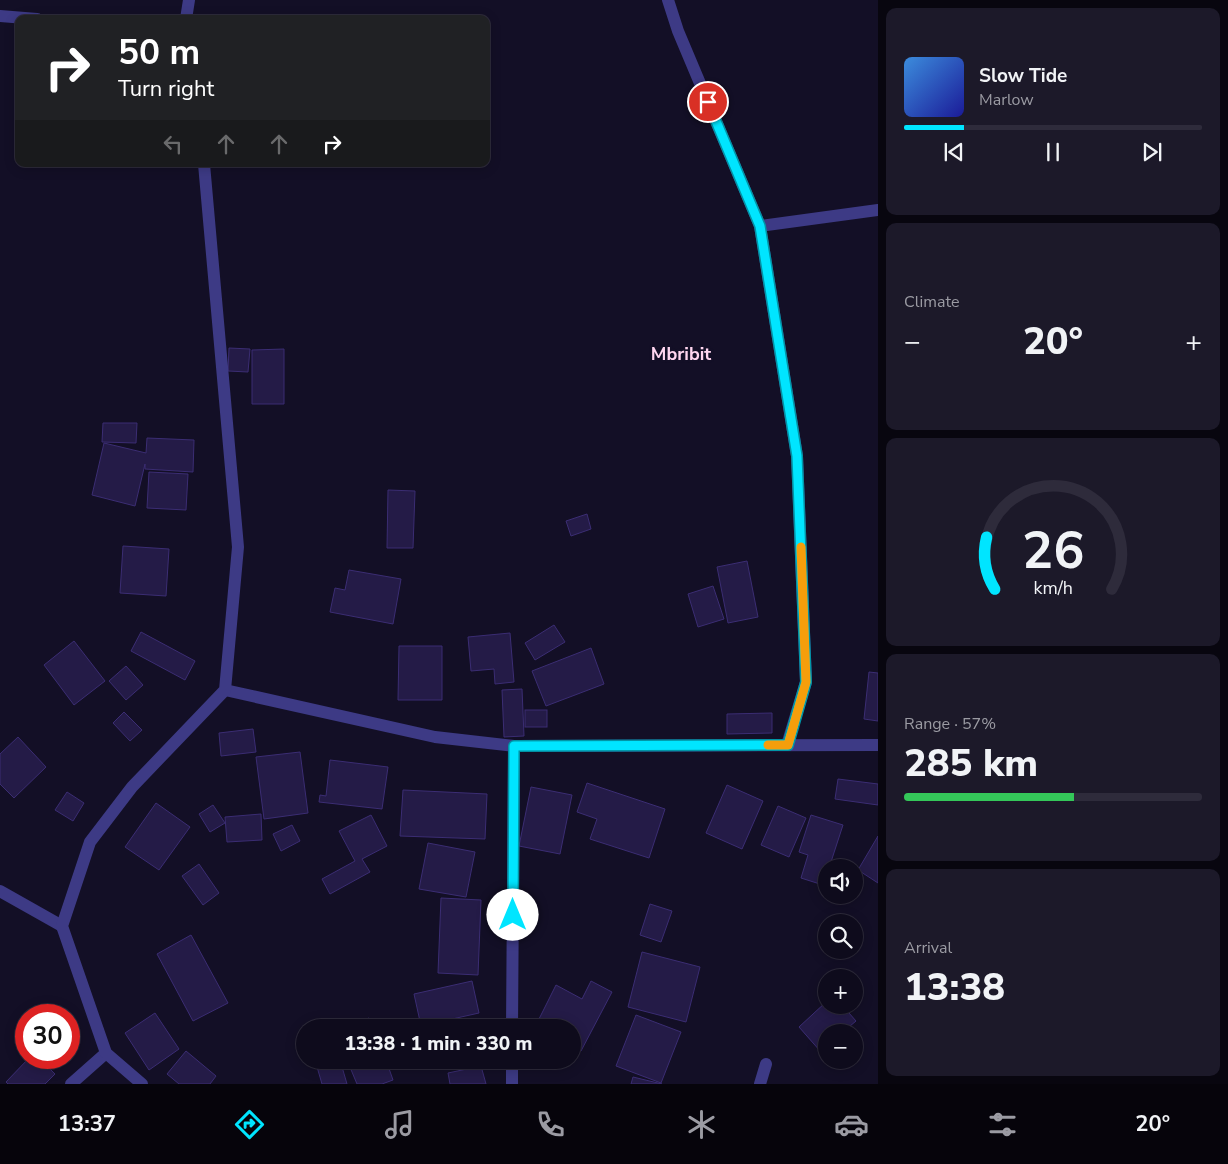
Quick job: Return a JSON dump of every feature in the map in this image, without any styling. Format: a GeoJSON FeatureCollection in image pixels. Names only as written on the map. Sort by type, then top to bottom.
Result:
{"type":"FeatureCollection","features":[{"type":"Feature","properties":{"kind":"street"},"geometry":{"type":"LineString","coordinates":[[187,15],[189,0]]}},
{"type":"Feature","properties":{"kind":"street"},"geometry":{"type":"LineString","coordinates":[[668,0],[678,31],[760,226],[797,456],[806,682],[788,745]]}},
{"type":"Feature","properties":{"kind":"street"},"geometry":{"type":"LineString","coordinates":[[0,16],[15,17]]}},
{"type":"Feature","properties":{"kind":"street"},"geometry":{"type":"LineString","coordinates":[[142,1084],[106,1053],[62,926],[90,842],[132,786],[225,690],[238,547],[204,167]]}},
{"type":"Feature","properties":{"kind":"street"},"geometry":{"type":"LineString","coordinates":[[760,226],[878,210]]}},
{"type":"Feature","properties":{"kind":"street"},"geometry":{"type":"LineString","coordinates":[[225,690],[435,737],[514,746],[878,745]]}},
{"type":"Feature","properties":{"kind":"street"},"geometry":{"type":"LineString","coordinates":[[512,1019],[514,746]]}},
{"type":"Feature","properties":{"kind":"street"},"geometry":{"type":"LineString","coordinates":[[0,891],[62,926]]}},
{"type":"Feature","properties":{"kind":"street"},"geometry":{"type":"LineString","coordinates":[[71,1084],[106,1053]]}},
{"type":"Feature","properties":{"kind":"street"},"geometry":{"type":"LineString","coordinates":[[760,1084],[766,1064]]}},
{"type":"Feature","properties":{"kind":"street"},"geometry":{"type":"LineString","coordinates":[[512,1069],[512,1084]]}},
{"type":"Feature","properties":{"kind":"building"},"geometry":{"type":"Polygon","coordinates":[[[229,348],[250,349],[248,372],[228,371],[229,348]]]}},
{"type":"Feature","properties":{"kind":"building"},"geometry":{"type":"Polygon","coordinates":[[[284,349],[284,404],[252,404],[252,350],[284,349]]]}},
{"type":"Feature","properties":{"kind":"building"},"geometry":{"type":"Polygon","coordinates":[[[103,423],[137,423],[136,443],[102,442],[103,423]]]}},
{"type":"Feature","properties":{"kind":"building"},"geometry":{"type":"Polygon","coordinates":[[[147,438],[194,440],[193,472],[145,469],[145,464],[135,506],[92,495],[104,443],[146,453],[147,438]]]}},
{"type":"Feature","properties":{"kind":"building"},"geometry":{"type":"Polygon","coordinates":[[[149,472],[188,474],[186,510],[147,508],[149,472]]]}},
{"type":"Feature","properties":{"kind":"building"},"geometry":{"type":"Polygon","coordinates":[[[388,490],[415,491],[413,548],[387,548],[388,490]]]}},
{"type":"Feature","properties":{"kind":"building"},"geometry":{"type":"Polygon","coordinates":[[[587,514],[591,529],[571,536],[566,521],[587,514]]]}},
{"type":"Feature","properties":{"kind":"building"},"geometry":{"type":"Polygon","coordinates":[[[123,546],[169,549],[166,596],[120,593],[123,546]]]}},
{"type":"Feature","properties":{"kind":"building"},"geometry":{"type":"Polygon","coordinates":[[[747,561],[758,617],[728,623],[717,567],[747,561]]]}},
{"type":"Feature","properties":{"kind":"building"},"geometry":{"type":"Polygon","coordinates":[[[349,570],[401,579],[393,624],[330,612],[335,588],[345,590],[349,570]]]}},
{"type":"Feature","properties":{"kind":"building"},"geometry":{"type":"Polygon","coordinates":[[[713,586],[724,619],[698,627],[688,594],[713,586]]]}},
{"type":"Feature","properties":{"kind":"building"},"geometry":{"type":"Polygon","coordinates":[[[554,625],[565,642],[535,660],[525,643],[554,625]]]}},
{"type":"Feature","properties":{"kind":"building"},"geometry":{"type":"Polygon","coordinates":[[[141,632],[195,661],[185,680],[131,651],[141,632]]]}},
{"type":"Feature","properties":{"kind":"building"},"geometry":{"type":"Polygon","coordinates":[[[510,633],[514,682],[495,684],[494,669],[471,671],[468,637],[510,633]]]}},
{"type":"Feature","properties":{"kind":"building"},"geometry":{"type":"Polygon","coordinates":[[[74,641],[105,681],[74,705],[44,665],[74,641]]]}},
{"type":"Feature","properties":{"kind":"building"},"geometry":{"type":"Polygon","coordinates":[[[399,646],[442,646],[442,700],[398,700],[399,646]]]}},
{"type":"Feature","properties":{"kind":"building"},"geometry":{"type":"Polygon","coordinates":[[[591,648],[604,684],[546,706],[532,671],[591,648]]]}},
{"type":"Feature","properties":{"kind":"building"},"geometry":{"type":"Polygon","coordinates":[[[126,666],[143,685],[126,700],[109,681],[126,666]]]}},
{"type":"Feature","properties":{"kind":"building"},"geometry":{"type":"Polygon","coordinates":[[[869,672],[878,673],[878,721],[864,719],[869,672]]]}},
{"type":"Feature","properties":{"kind":"building"},"geometry":{"type":"Polygon","coordinates":[[[522,689],[524,736],[504,737],[502,690],[522,689]]]}},
{"type":"Feature","properties":{"kind":"building"},"geometry":{"type":"Polygon","coordinates":[[[525,710],[547,710],[547,727],[525,727],[525,710]]]}},
{"type":"Feature","properties":{"kind":"building"},"geometry":{"type":"Polygon","coordinates":[[[124,712],[142,730],[130,741],[113,723],[124,712]]]}},
{"type":"Feature","properties":{"kind":"building"},"geometry":{"type":"Polygon","coordinates":[[[772,713],[772,733],[727,734],[727,714],[772,713]]]}},
{"type":"Feature","properties":{"kind":"building"},"geometry":{"type":"Polygon","coordinates":[[[253,729],[256,752],[221,756],[219,733],[253,729]]]}},
{"type":"Feature","properties":{"kind":"building"},"geometry":{"type":"Polygon","coordinates":[[[18,737],[46,767],[14,798],[0,784],[0,754],[18,737]]]}},
{"type":"Feature","properties":{"kind":"building"},"geometry":{"type":"Polygon","coordinates":[[[300,752],[308,813],[264,819],[256,757],[300,752]]]}},
{"type":"Feature","properties":{"kind":"building"},"geometry":{"type":"Polygon","coordinates":[[[330,760],[388,767],[382,809],[319,802],[320,795],[326,796],[330,760]]]}},
{"type":"Feature","properties":{"kind":"building"},"geometry":{"type":"Polygon","coordinates":[[[838,779],[878,784],[878,805],[835,799],[838,779]]]}},
{"type":"Feature","properties":{"kind":"building"},"geometry":{"type":"Polygon","coordinates":[[[587,783],[665,809],[649,858],[590,839],[597,819],[577,812],[587,783]]]}},
{"type":"Feature","properties":{"kind":"building"},"geometry":{"type":"Polygon","coordinates":[[[727,785],[763,801],[742,849],[706,833],[727,785]]]}},
{"type":"Feature","properties":{"kind":"building"},"geometry":{"type":"Polygon","coordinates":[[[531,787],[572,795],[560,854],[519,846],[531,787]]]}},
{"type":"Feature","properties":{"kind":"building"},"geometry":{"type":"Polygon","coordinates":[[[403,790],[487,794],[485,839],[400,836],[403,790]]]}},
{"type":"Feature","properties":{"kind":"building"},"geometry":{"type":"Polygon","coordinates":[[[67,792],[84,803],[73,821],[55,810],[67,792]]]}},
{"type":"Feature","properties":{"kind":"building"},"geometry":{"type":"Polygon","coordinates":[[[156,803],[190,827],[159,870],[125,847],[156,803]]]}},
{"type":"Feature","properties":{"kind":"building"},"geometry":{"type":"Polygon","coordinates":[[[213,805],[225,823],[210,832],[199,814],[213,805]]]}},
{"type":"Feature","properties":{"kind":"building"},"geometry":{"type":"Polygon","coordinates":[[[778,806],[806,818],[789,857],[761,845],[778,806]]]}},
{"type":"Feature","properties":{"kind":"building"},"geometry":{"type":"Polygon","coordinates":[[[261,814],[262,840],[227,842],[225,817],[261,814]]]}},
{"type":"Feature","properties":{"kind":"building"},"geometry":{"type":"Polygon","coordinates":[[[371,815],[387,846],[362,859],[370,872],[330,894],[322,879],[355,861],[339,831],[371,815]]]}},
{"type":"Feature","properties":{"kind":"building"},"geometry":{"type":"Polygon","coordinates":[[[811,815],[843,825],[832,859],[818,859],[818,883],[801,878],[808,855],[799,852],[811,815]]]}},
{"type":"Feature","properties":{"kind":"building"},"geometry":{"type":"Polygon","coordinates":[[[292,825],[300,841],[281,851],[273,834],[292,825]]]}},
{"type":"Feature","properties":{"kind":"building"},"geometry":{"type":"Polygon","coordinates":[[[878,836],[878,883],[863,873],[863,862],[878,836]]]}},
{"type":"Feature","properties":{"kind":"building"},"geometry":{"type":"Polygon","coordinates":[[[428,843],[475,852],[466,897],[419,889],[428,843]]]}},
{"type":"Feature","properties":{"kind":"building"},"geometry":{"type":"Polygon","coordinates":[[[199,864],[219,893],[203,905],[182,876],[199,864]]]}},
{"type":"Feature","properties":{"kind":"building"},"geometry":{"type":"Polygon","coordinates":[[[441,898],[481,900],[478,975],[438,973],[441,898]]]}},
{"type":"Feature","properties":{"kind":"building"},"geometry":{"type":"Polygon","coordinates":[[[650,904],[672,911],[661,942],[640,935],[650,904]]]}},
{"type":"Feature","properties":{"kind":"building"},"geometry":{"type":"Polygon","coordinates":[[[191,935],[228,1003],[193,1021],[157,954],[191,935]]]}},
{"type":"Feature","properties":{"kind":"building"},"geometry":{"type":"Polygon","coordinates":[[[642,952],[700,967],[686,1022],[628,1007],[642,952]]]}},
{"type":"Feature","properties":{"kind":"building"},"geometry":{"type":"Polygon","coordinates":[[[472,981],[479,1013],[452,1019],[419,1019],[414,994],[472,981]]]}},
{"type":"Feature","properties":{"kind":"building"},"geometry":{"type":"Polygon","coordinates":[[[591,981],[612,992],[581,1051],[581,1019],[539,1019],[556,985],[582,999],[591,981]]]}},
{"type":"Feature","properties":{"kind":"building"},"geometry":{"type":"Polygon","coordinates":[[[818,1009],[818,1014],[850,1014],[856,1021],[852,1024],[818,1024],[818,1049],[799,1027],[818,1009]]]}},
{"type":"Feature","properties":{"kind":"building"},"geometry":{"type":"Polygon","coordinates":[[[155,1013],[179,1049],[149,1070],[125,1033],[155,1013]]]}},
{"type":"Feature","properties":{"kind":"building"},"geometry":{"type":"Polygon","coordinates":[[[636,1015],[681,1032],[661,1083],[616,1066],[636,1015]]]}},
{"type":"Feature","properties":{"kind":"building"},"geometry":{"type":"Polygon","coordinates":[[[186,1051],[216,1076],[210,1084],[179,1084],[167,1074],[186,1051]]]}},
{"type":"Feature","properties":{"kind":"building"},"geometry":{"type":"Polygon","coordinates":[[[18,1069],[50,1069],[55,1074],[45,1084],[8,1084],[6,1082],[18,1069]]]}},
{"type":"Feature","properties":{"kind":"building"},"geometry":{"type":"Polygon","coordinates":[[[318,1069],[343,1069],[347,1084],[322,1084],[318,1069]]]}},
{"type":"Feature","properties":{"kind":"building"},"geometry":{"type":"Polygon","coordinates":[[[351,1069],[389,1069],[393,1080],[382,1084],[357,1084],[351,1069]]]}},
{"type":"Feature","properties":{"kind":"building"},"geometry":{"type":"Polygon","coordinates":[[[467,1069],[482,1069],[486,1084],[450,1084],[448,1073],[467,1069]]]}},
{"type":"Feature","properties":{"kind":"building"},"geometry":{"type":"Polygon","coordinates":[[[633,1077],[662,1084],[631,1084],[633,1077]]]}},
{"type":"Feature","properties":{"kind":"slow traffic"},"geometry":{"type":"LineString","coordinates":[[768,745],[788,745],[806,682],[801,547]]}},
{"type":"Feature","properties":{"kind":"district","name":"Mbribit"},"geometry":{"type":"Point","coordinates":[681,354]}},
{"type":"Feature","properties":{"kind":"route"},"geometry":{"type":"LineString","coordinates":[[513,915],[514,746],[788,745],[806,682],[797,456],[760,226],[708,102]]}}]}
